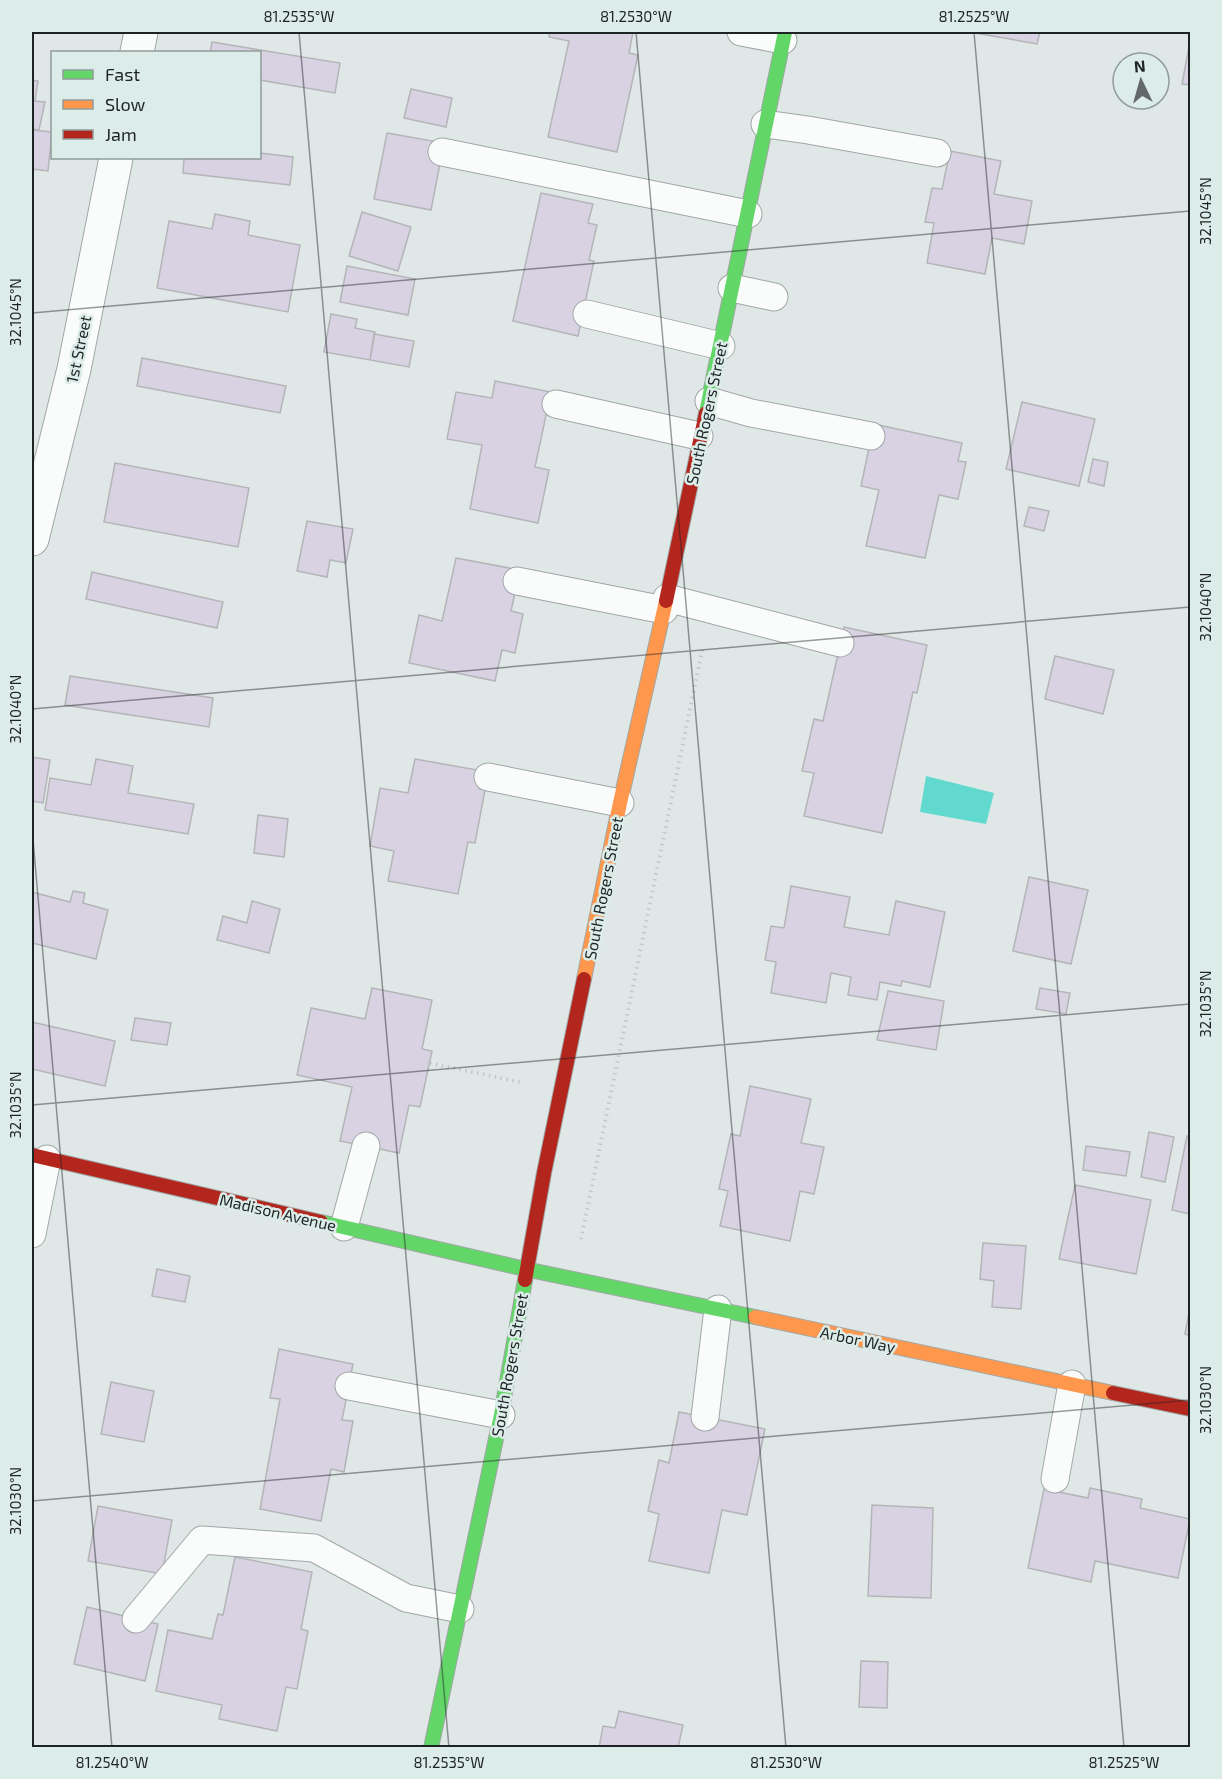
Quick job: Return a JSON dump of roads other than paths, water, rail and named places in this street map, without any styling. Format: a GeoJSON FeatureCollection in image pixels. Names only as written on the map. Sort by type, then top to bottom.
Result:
{"type":"FeatureCollection","features":[{"type":"Feature","properties":{"kind":"street"},"geometry":{"type":"LineString","coordinates":[[137,51],[141,32]]}},
{"type":"Feature","properties":{"kind":"street","name":"South Rogers Street"},"geometry":{"type":"LineString","coordinates":[[431,1748],[501,1415],[525,1269],[620,803],[665,604],[699,436],[721,346],[784,36]]}},
{"type":"Feature","properties":{"kind":"street","name":"1st Street"},"geometry":{"type":"LineString","coordinates":[[32,539],[74,369],[116,159]]}},
{"type":"Feature","properties":{"kind":"street","name":"Madison Avenue"},"geometry":{"type":"LineString","coordinates":[[39,1157],[525,1269]]}},
{"type":"Feature","properties":{"kind":"street","name":"Arbor Way"},"geometry":{"type":"LineString","coordinates":[[525,1269],[1191,1409]]}},
{"type":"Feature","properties":{"kind":"lane"},"geometry":{"type":"LineString","coordinates":[[741,32],[784,36]]}},
{"type":"Feature","properties":{"kind":"lane"},"geometry":{"type":"LineString","coordinates":[[765,124],[937,153]]}},
{"type":"Feature","properties":{"kind":"lane"},"geometry":{"type":"LineString","coordinates":[[442,152],[748,214]]}},
{"type":"Feature","properties":{"kind":"lane"},"geometry":{"type":"LineString","coordinates":[[732,288],[774,297]]}},
{"type":"Feature","properties":{"kind":"lane"},"geometry":{"type":"LineString","coordinates":[[587,314],[721,346]]}},
{"type":"Feature","properties":{"kind":"lane"},"geometry":{"type":"LineString","coordinates":[[709,401],[751,413],[871,436]]}},
{"type":"Feature","properties":{"kind":"lane"},"geometry":{"type":"LineString","coordinates":[[556,404],[699,436]]}},
{"type":"Feature","properties":{"kind":"lane"},"geometry":{"type":"LineString","coordinates":[[517,581],[665,604],[840,643]]}},
{"type":"Feature","properties":{"kind":"lane"},"geometry":{"type":"LineString","coordinates":[[488,777],[620,803]]}},
{"type":"Feature","properties":{"kind":"lane"},"geometry":{"type":"LineString","coordinates":[[344,1227],[366,1146]]}},
{"type":"Feature","properties":{"kind":"lane"},"geometry":{"type":"LineString","coordinates":[[32,1234],[39,1157]]}},
{"type":"Feature","properties":{"kind":"lane"},"geometry":{"type":"LineString","coordinates":[[705,1417],[718,1309]]}},
{"type":"Feature","properties":{"kind":"lane"},"geometry":{"type":"LineString","coordinates":[[1055,1479],[1072,1384]]}},
{"type":"Feature","properties":{"kind":"lane"},"geometry":{"type":"LineString","coordinates":[[349,1386],[501,1415]]}},
{"type":"Feature","properties":{"kind":"lane"},"geometry":{"type":"LineString","coordinates":[[136,1619],[202,1540],[314,1548],[406,1598],[460,1609]]}},
{"type":"Feature","properties":{"kind":"water"},"geometry":{"type":"Polygon","coordinates":[[[926,776],[994,793],[986,824],[920,812],[926,776]]]}}]}
